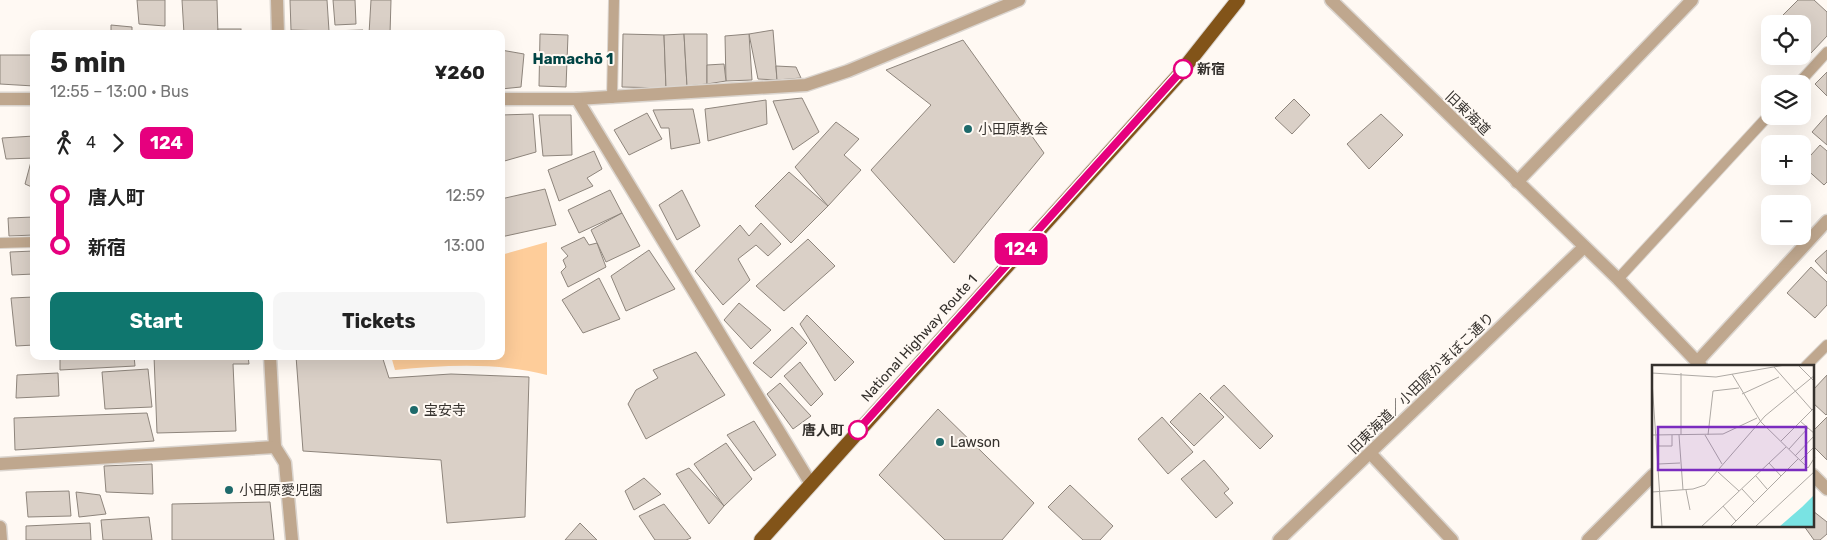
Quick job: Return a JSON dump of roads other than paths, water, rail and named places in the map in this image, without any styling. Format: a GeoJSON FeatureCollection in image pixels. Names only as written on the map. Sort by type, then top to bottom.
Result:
{"type":"FeatureCollection","features":[{"type":"Feature","properties":{"kind":"highway","name":"National Highway Route 1"},"geometry":{"type":"LineString","coordinates":[[761,540],[1177,77],[1238,0]]}},
{"type":"Feature","properties":{"kind":"street"},"geometry":{"type":"LineString","coordinates":[[277,0],[278,30]]}},
{"type":"Feature","properties":{"kind":"street"},"geometry":{"type":"LineString","coordinates":[[505,100],[612,98],[806,85],[848,71],[1019,0]]}},
{"type":"Feature","properties":{"kind":"street","name":"旧東海道"},"geometry":{"type":"LineString","coordinates":[[1332,0],[1618,279],[1699,364]]}},
{"type":"Feature","properties":{"kind":"street"},"geometry":{"type":"LineString","coordinates":[[1517,182],[1692,0]]}},
{"type":"Feature","properties":{"kind":"street"},"geometry":{"type":"LineString","coordinates":[[0,99],[30,100]]}},
{"type":"Feature","properties":{"kind":"street"},"geometry":{"type":"LineString","coordinates":[[577,99],[810,484]]}},
{"type":"Feature","properties":{"kind":"street"},"geometry":{"type":"LineString","coordinates":[[1699,364],[1827,221]]}},
{"type":"Feature","properties":{"kind":"street","name":"旧東海道／小田原かまぼこ通り"},"geometry":{"type":"LineString","coordinates":[[1279,540],[1584,247]]}},
{"type":"Feature","properties":{"kind":"street"},"geometry":{"type":"LineString","coordinates":[[270,360],[275,447],[285,463],[292,540]]}},
{"type":"Feature","properties":{"kind":"street"},"geometry":{"type":"LineString","coordinates":[[0,464],[275,447]]}},
{"type":"Feature","properties":{"kind":"street"},"geometry":{"type":"LineString","coordinates":[[1370,453],[1452,540]]}},
{"type":"Feature","properties":{"kind":"street"},"geometry":{"type":"LineString","coordinates":[[1588,540],[1652,476]]}},
{"type":"Feature","properties":{"kind":"street"},"geometry":{"type":"LineString","coordinates":[[1814,476],[1827,488]]}},
{"type":"Feature","properties":{"kind":"street"},"geometry":{"type":"LineString","coordinates":[[0,527],[1,540]]}},
{"type":"Feature","properties":{"kind":"lane"},"geometry":{"type":"LineString","coordinates":[[612,98],[614,0]]}},
{"type":"Feature","properties":{"kind":"lane"},"geometry":{"type":"LineString","coordinates":[[1806,75],[1827,52]]}},
{"type":"Feature","properties":{"kind":"lane"},"geometry":{"type":"LineString","coordinates":[[1618,279],[1761,124]]}},
{"type":"Feature","properties":{"kind":"lane"},"geometry":{"type":"LineString","coordinates":[[0,243],[30,242]]}},
{"type":"Feature","properties":{"kind":"lane"},"geometry":{"type":"LineString","coordinates":[[1807,365],[1827,345]]}},
{"type":"Feature","properties":{"kind":"place","name":"新宿"},"geometry":{"type":"Point","coordinates":[1183,69]}},
{"type":"Feature","properties":{"kind":"place","name":"小田原教会"},"geometry":{"type":"Point","coordinates":[968,129]}},
{"type":"Feature","properties":{"kind":"place","name":"宝安寺"},"geometry":{"type":"Point","coordinates":[414,410]}},
{"type":"Feature","properties":{"kind":"place","name":"唐人町"},"geometry":{"type":"Point","coordinates":[858,430]}},
{"type":"Feature","properties":{"kind":"place","name":"Lawson"},"geometry":{"type":"Point","coordinates":[940,442]}},
{"type":"Feature","properties":{"kind":"place","name":"小田原愛児園"},"geometry":{"type":"Point","coordinates":[229,490]}},
{"type":"Feature","properties":{"kind":"district","name":"Hamachō 1"},"geometry":{"type":"Point","coordinates":[573,59]}}]}
